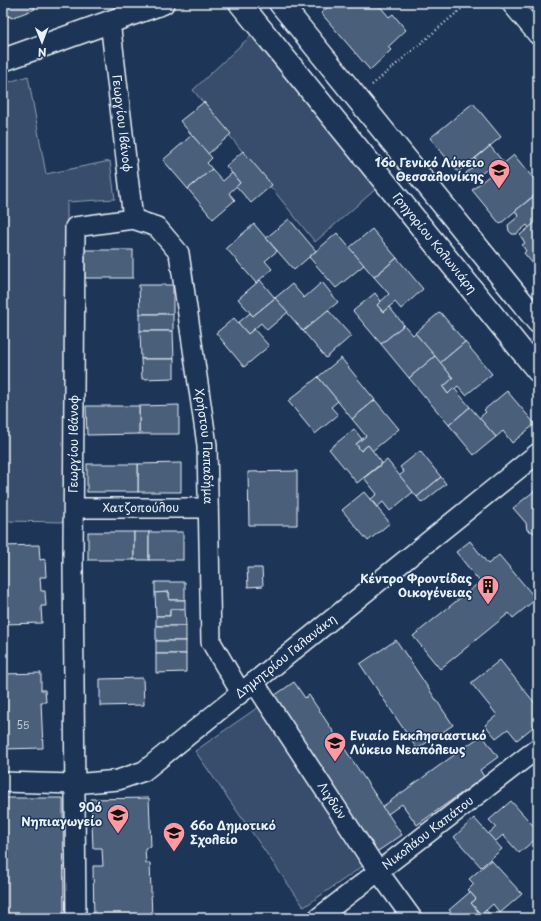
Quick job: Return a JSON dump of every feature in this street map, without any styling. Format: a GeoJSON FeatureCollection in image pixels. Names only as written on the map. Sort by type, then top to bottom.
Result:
{"type":"FeatureCollection","features":[{"type":"Feature","properties":{"kind":"main road"},"geometry":{"type":"LineString","coordinates":[[3,60],[163,3]]}},
{"type":"Feature","properties":{"kind":"main road","name":"Γρηγορίου Κολωνιάρη"},"geometry":{"type":"LineString","coordinates":[[240,3],[538,371]]}},
{"type":"Feature","properties":{"kind":"main road"},"geometry":{"type":"LineString","coordinates":[[280,3],[538,322]]}},
{"type":"Feature","properties":{"kind":"street"},"geometry":{"type":"LineString","coordinates":[[511,3],[538,35]]}},
{"type":"Feature","properties":{"kind":"street","name":"Γεωργίου Ιβάνοφ"},"geometry":{"type":"LineString","coordinates":[[76,918],[74,784],[75,227],[133,219],[110,21]]}},
{"type":"Feature","properties":{"kind":"street","name":"Χρήστου Παπαδήμα"},"geometry":{"type":"LineString","coordinates":[[133,219],[156,227],[179,253],[207,445],[211,642],[247,687]]}},
{"type":"Feature","properties":{"kind":"street","name":"Δημητρίου Γαλανάκη"},"geometry":{"type":"LineString","coordinates":[[3,782],[74,784],[118,780],[144,771],[538,453]]}},
{"type":"Feature","properties":{"kind":"street","name":"Χατζοπούλου"},"geometry":{"type":"LineString","coordinates":[[74,508],[208,508]]}},
{"type":"Feature","properties":{"kind":"street","name":"Λιγδών"},"geometry":{"type":"LineString","coordinates":[[247,687],[412,918]]}},
{"type":"Feature","properties":{"kind":"street","name":"Νικολάου Καπάτου"},"geometry":{"type":"LineString","coordinates":[[318,918],[538,748]]}},
{"type":"Feature","properties":{"kind":"path"},"geometry":{"type":"LineString","coordinates":[[357,98],[468,3]]}},
{"type":"Feature","properties":{"kind":"shaded area"},"geometry":{"type":"Polygon","coordinates":[[[260,27],[385,181],[315,242],[193,90],[260,27]]]}},
{"type":"Feature","properties":{"kind":"shaded area"},"geometry":{"type":"Polygon","coordinates":[[[28,76],[46,174],[110,161],[115,199],[67,202],[67,522],[3,521],[3,84],[28,76]]]}},
{"type":"Feature","properties":{"kind":"shaded area"},"geometry":{"type":"Polygon","coordinates":[[[264,703],[373,859],[304,907],[195,751],[264,703]]]}},
{"type":"Feature","properties":{"kind":"building"},"geometry":{"type":"Polygon","coordinates":[[[3,3],[33,3],[35,9],[11,18],[10,16],[3,18],[3,3]]]}},
{"type":"Feature","properties":{"kind":"building"},"geometry":{"type":"Polygon","coordinates":[[[333,3],[377,3],[389,17],[393,14],[406,30],[388,47],[391,50],[370,70],[321,13],[333,3]]]}},
{"type":"Feature","properties":{"kind":"building"},"geometry":{"type":"Polygon","coordinates":[[[204,102],[231,134],[208,154],[180,121],[204,102]]]}},
{"type":"Feature","properties":{"kind":"building"},"geometry":{"type":"Polygon","coordinates":[[[473,103],[501,137],[458,172],[430,138],[473,103]]]}},
{"type":"Feature","properties":{"kind":"building"},"geometry":{"type":"Polygon","coordinates":[[[192,135],[212,158],[207,163],[212,169],[188,189],[163,160],[192,135]]]}},
{"type":"Feature","properties":{"kind":"building"},"geometry":{"type":"Polygon","coordinates":[[[490,146],[504,163],[490,175],[486,170],[472,181],[468,181],[466,173],[478,163],[475,159],[490,146]]]}},
{"type":"Feature","properties":{"kind":"building"},"geometry":{"type":"Polygon","coordinates":[[[243,151],[272,185],[251,203],[236,186],[240,183],[226,166],[243,151]]]}},
{"type":"Feature","properties":{"kind":"building"},"geometry":{"type":"Polygon","coordinates":[[[514,155],[538,184],[538,192],[500,224],[472,190],[514,155]]]}},
{"type":"Feature","properties":{"kind":"building"},"geometry":{"type":"Polygon","coordinates":[[[212,169],[223,181],[232,173],[240,183],[229,193],[235,200],[213,219],[188,189],[212,169]]]}},
{"type":"Feature","properties":{"kind":"building"},"geometry":{"type":"Polygon","coordinates":[[[534,196],[538,201],[538,220],[529,228],[527,225],[516,234],[512,234],[509,231],[508,225],[519,216],[515,211],[534,196]]]}},
{"type":"Feature","properties":{"kind":"building"},"geometry":{"type":"Polygon","coordinates":[[[289,219],[316,251],[294,270],[266,238],[289,219]]]}},
{"type":"Feature","properties":{"kind":"building"},"geometry":{"type":"Polygon","coordinates":[[[538,220],[538,270],[524,253],[526,251],[522,245],[525,243],[520,235],[538,220]]]}},
{"type":"Feature","properties":{"kind":"building"},"geometry":{"type":"Polygon","coordinates":[[[254,224],[277,251],[265,261],[272,269],[256,283],[226,248],[254,224]]]}},
{"type":"Feature","properties":{"kind":"building"},"geometry":{"type":"Polygon","coordinates":[[[372,229],[397,258],[374,277],[349,248],[372,229]]]}},
{"type":"Feature","properties":{"kind":"building"},"geometry":{"type":"Polygon","coordinates":[[[337,233],[364,265],[336,288],[309,257],[337,233]]]}},
{"type":"Feature","properties":{"kind":"building"},"geometry":{"type":"Polygon","coordinates":[[[85,250],[133,250],[133,278],[85,278],[85,250]]]}},
{"type":"Feature","properties":{"kind":"building"},"geometry":{"type":"Polygon","coordinates":[[[397,258],[423,289],[401,309],[395,302],[383,312],[377,305],[389,294],[374,277],[397,258]]]}},
{"type":"Feature","properties":{"kind":"building"},"geometry":{"type":"Polygon","coordinates":[[[260,280],[275,298],[253,316],[238,299],[260,280]]]}},
{"type":"Feature","properties":{"kind":"building"},"geometry":{"type":"Polygon","coordinates":[[[322,282],[338,302],[303,331],[275,298],[292,284],[304,298],[322,282]]]}},
{"type":"Feature","properties":{"kind":"building"},"geometry":{"type":"Polygon","coordinates":[[[139,285],[173,285],[173,314],[140,314],[139,285]]]}},
{"type":"Feature","properties":{"kind":"building"},"geometry":{"type":"Polygon","coordinates":[[[375,293],[381,301],[377,305],[383,312],[389,307],[404,325],[381,344],[353,311],[375,293]]]}},
{"type":"Feature","properties":{"kind":"building"},"geometry":{"type":"Polygon","coordinates":[[[275,298],[288,312],[267,330],[261,323],[248,334],[238,323],[250,313],[253,316],[275,298]]]}},
{"type":"Feature","properties":{"kind":"building"},"geometry":{"type":"Polygon","coordinates":[[[328,310],[351,336],[326,358],[303,331],[328,310]]]}},
{"type":"Feature","properties":{"kind":"building"},"geometry":{"type":"Polygon","coordinates":[[[440,312],[465,342],[440,363],[415,333],[440,312]]]}},
{"type":"Feature","properties":{"kind":"building"},"geometry":{"type":"Polygon","coordinates":[[[140,314],[173,314],[173,331],[140,331],[140,314]]]}},
{"type":"Feature","properties":{"kind":"building"},"geometry":{"type":"Polygon","coordinates":[[[234,318],[248,334],[254,329],[269,346],[244,367],[216,333],[234,318]]]}},
{"type":"Feature","properties":{"kind":"building"},"geometry":{"type":"Polygon","coordinates":[[[404,325],[413,335],[415,333],[435,356],[409,378],[381,344],[404,325]]]}},
{"type":"Feature","properties":{"kind":"building"},"geometry":{"type":"Polygon","coordinates":[[[140,331],[173,331],[174,359],[141,359],[140,331]]]}},
{"type":"Feature","properties":{"kind":"building"},"geometry":{"type":"Polygon","coordinates":[[[465,342],[492,374],[466,395],[458,386],[448,394],[443,387],[453,378],[440,363],[465,342]]]}},
{"type":"Feature","properties":{"kind":"building"},"geometry":{"type":"Polygon","coordinates":[[[435,356],[453,378],[443,387],[448,394],[454,388],[470,407],[449,425],[409,378],[435,356]]]}},
{"type":"Feature","properties":{"kind":"building"},"geometry":{"type":"Polygon","coordinates":[[[341,358],[375,400],[352,419],[318,377],[341,358]]]}},
{"type":"Feature","properties":{"kind":"building"},"geometry":{"type":"Polygon","coordinates":[[[141,359],[174,359],[174,378],[142,379],[141,359]]]}},
{"type":"Feature","properties":{"kind":"building"},"geometry":{"type":"Polygon","coordinates":[[[318,377],[338,401],[331,407],[338,415],[315,434],[288,401],[318,377]]]}},
{"type":"Feature","properties":{"kind":"building"},"geometry":{"type":"Polygon","coordinates":[[[507,391],[535,424],[512,443],[503,431],[496,437],[479,418],[486,412],[484,410],[507,391]]]}},
{"type":"Feature","properties":{"kind":"building"},"geometry":{"type":"Polygon","coordinates":[[[375,400],[399,429],[372,451],[368,445],[361,451],[356,444],[366,436],[352,419],[375,400]]]}},
{"type":"Feature","properties":{"kind":"building"},"geometry":{"type":"Polygon","coordinates":[[[179,405],[179,434],[139,434],[139,406],[179,405]]]}},
{"type":"Feature","properties":{"kind":"building"},"geometry":{"type":"Polygon","coordinates":[[[86,406],[139,406],[139,434],[87,435],[86,406]]]}},
{"type":"Feature","properties":{"kind":"building"},"geometry":{"type":"Polygon","coordinates":[[[470,407],[496,437],[474,455],[449,425],[470,407]]]}},
{"type":"Feature","properties":{"kind":"building"},"geometry":{"type":"Polygon","coordinates":[[[354,429],[362,439],[356,444],[361,451],[368,445],[382,463],[357,483],[329,449],[354,429]]]}},
{"type":"Feature","properties":{"kind":"building"},"geometry":{"type":"Polygon","coordinates":[[[420,451],[441,477],[417,497],[399,476],[404,472],[400,467],[420,451]]]}},
{"type":"Feature","properties":{"kind":"building"},"geometry":{"type":"Polygon","coordinates":[[[387,460],[413,492],[390,511],[383,502],[377,507],[371,499],[377,494],[364,478],[387,460]]]}},
{"type":"Feature","properties":{"kind":"building"},"geometry":{"type":"Polygon","coordinates":[[[181,463],[181,492],[138,492],[138,464],[181,463]]]}},
{"type":"Feature","properties":{"kind":"building"},"geometry":{"type":"Polygon","coordinates":[[[87,464],[138,464],[138,492],[87,492],[87,464]]]}},
{"type":"Feature","properties":{"kind":"building"},"geometry":{"type":"Polygon","coordinates":[[[297,471],[297,525],[249,525],[248,472],[297,471]]]}},
{"type":"Feature","properties":{"kind":"building"},"geometry":{"type":"Polygon","coordinates":[[[441,477],[446,484],[422,503],[417,497],[441,477]]]}},
{"type":"Feature","properties":{"kind":"building"},"geometry":{"type":"Polygon","coordinates":[[[538,488],[538,537],[533,532],[527,530],[526,523],[513,508],[538,488]]]}},
{"type":"Feature","properties":{"kind":"building"},"geometry":{"type":"Polygon","coordinates":[[[364,492],[390,523],[368,541],[342,510],[364,492]]]}},
{"type":"Feature","properties":{"kind":"building"},"geometry":{"type":"Polygon","coordinates":[[[88,532],[134,532],[134,560],[88,560],[88,532]]]}},
{"type":"Feature","properties":{"kind":"building"},"geometry":{"type":"Polygon","coordinates":[[[134,532],[149,532],[149,560],[134,560],[134,532]]]}},
{"type":"Feature","properties":{"kind":"building"},"geometry":{"type":"Polygon","coordinates":[[[149,532],[183,532],[183,560],[149,560],[149,532]]]}},
{"type":"Feature","properties":{"kind":"building","name":"Κέντρο Φροντίδας Οικογένειας"},"geometry":{"type":"Polygon","coordinates":[[[470,541],[488,564],[499,555],[536,599],[513,618],[509,613],[440,669],[413,636],[480,582],[456,552],[470,541]]]}},
{"type":"Feature","properties":{"kind":"building"},"geometry":{"type":"Polygon","coordinates":[[[39,545],[40,560],[45,559],[46,577],[40,577],[41,591],[45,591],[46,606],[41,606],[42,623],[3,624],[3,546],[39,545]]]}},
{"type":"Feature","properties":{"kind":"building"},"geometry":{"type":"Polygon","coordinates":[[[247,568],[262,568],[263,586],[248,587],[247,568]]]}},
{"type":"Feature","properties":{"kind":"building"},"geometry":{"type":"Polygon","coordinates":[[[155,582],[185,582],[185,600],[169,600],[169,592],[155,593],[155,582]]]}},
{"type":"Feature","properties":{"kind":"building"},"geometry":{"type":"Polygon","coordinates":[[[169,592],[169,600],[185,600],[185,609],[170,609],[170,616],[156,616],[155,593],[169,592]]]}},
{"type":"Feature","properties":{"kind":"building"},"geometry":{"type":"Polygon","coordinates":[[[170,609],[185,609],[186,626],[156,626],[156,616],[170,616],[170,609]]]}},
{"type":"Feature","properties":{"kind":"building"},"geometry":{"type":"Polygon","coordinates":[[[156,626],[186,626],[186,641],[156,641],[156,626]]]}},
{"type":"Feature","properties":{"kind":"building"},"geometry":{"type":"Polygon","coordinates":[[[396,640],[453,725],[417,749],[360,664],[396,640]]]}},
{"type":"Feature","properties":{"kind":"building"},"geometry":{"type":"Polygon","coordinates":[[[156,641],[186,641],[186,654],[156,654],[156,641]]]}},
{"type":"Feature","properties":{"kind":"building"},"geometry":{"type":"Polygon","coordinates":[[[156,654],[186,654],[186,672],[156,673],[156,654]]]}},
{"type":"Feature","properties":{"kind":"building"},"geometry":{"type":"Polygon","coordinates":[[[500,660],[538,707],[538,723],[517,740],[508,729],[496,738],[485,725],[497,715],[471,683],[500,660]]]}},
{"type":"Feature","properties":{"kind":"building"},"geometry":{"type":"Polygon","coordinates":[[[41,673],[41,690],[45,690],[46,702],[41,702],[43,748],[3,749],[3,674],[41,673]]]}},
{"type":"Feature","properties":{"kind":"building"},"geometry":{"type":"Polygon","coordinates":[[[143,678],[144,705],[100,706],[100,679],[143,678]]]}},
{"type":"Feature","properties":{"kind":"building"},"geometry":{"type":"Polygon","coordinates":[[[294,682],[305,698],[309,695],[402,835],[375,853],[271,698],[294,682]]]}},
{"type":"Feature","properties":{"kind":"building"},"geometry":{"type":"Polygon","coordinates":[[[482,735],[498,757],[480,770],[484,777],[417,825],[402,804],[388,814],[382,807],[482,735]]]}},
{"type":"Feature","properties":{"kind":"building"},"geometry":{"type":"Polygon","coordinates":[[[3,798],[63,798],[64,918],[3,918],[3,798]]]}},
{"type":"Feature","properties":{"kind":"building"},"geometry":{"type":"Polygon","coordinates":[[[149,798],[151,847],[145,848],[146,863],[150,863],[152,918],[94,918],[93,866],[103,866],[102,848],[93,848],[91,799],[149,798]]]}},
{"type":"Feature","properties":{"kind":"building"},"geometry":{"type":"Polygon","coordinates":[[[511,801],[538,831],[538,837],[519,853],[503,835],[495,842],[488,834],[496,827],[489,820],[511,801]]]}},
{"type":"Feature","properties":{"kind":"building"},"geometry":{"type":"Polygon","coordinates":[[[474,818],[502,849],[481,867],[454,837],[474,818]]]}},
{"type":"Feature","properties":{"kind":"building"},"geometry":{"type":"Polygon","coordinates":[[[491,860],[522,894],[500,913],[493,904],[481,915],[471,903],[476,899],[468,890],[474,884],[469,879],[491,860]]]}},
{"type":"Feature","properties":{"kind":"building"},"geometry":{"type":"Polygon","coordinates":[[[470,892],[476,899],[471,903],[481,915],[486,910],[493,918],[456,918],[449,910],[470,892]]]}},
{"type":"Feature","properties":{"kind":"place","name":"16ο Γενικό Λύκειο Θεσσαλονίκης"},"geometry":{"type":"Point","coordinates":[499,190]}},
{"type":"Feature","properties":{"kind":"place","name":"Κέντρο Φροντίδας Οικογένειας"},"geometry":{"type":"Point","coordinates":[488,606]}},
{"type":"Feature","properties":{"kind":"place","name":"Ενιαίο Εκκλησιαστικό Λύκειο Νεαπόλεως"},"geometry":{"type":"Point","coordinates":[335,762]}},
{"type":"Feature","properties":{"kind":"place","name":"90ό Νηπιαγωγείο"},"geometry":{"type":"Point","coordinates":[118,834]}},
{"type":"Feature","properties":{"kind":"place","name":"66ο Δημοτικό Σχολείο"},"geometry":{"type":"Point","coordinates":[174,852]}}]}
